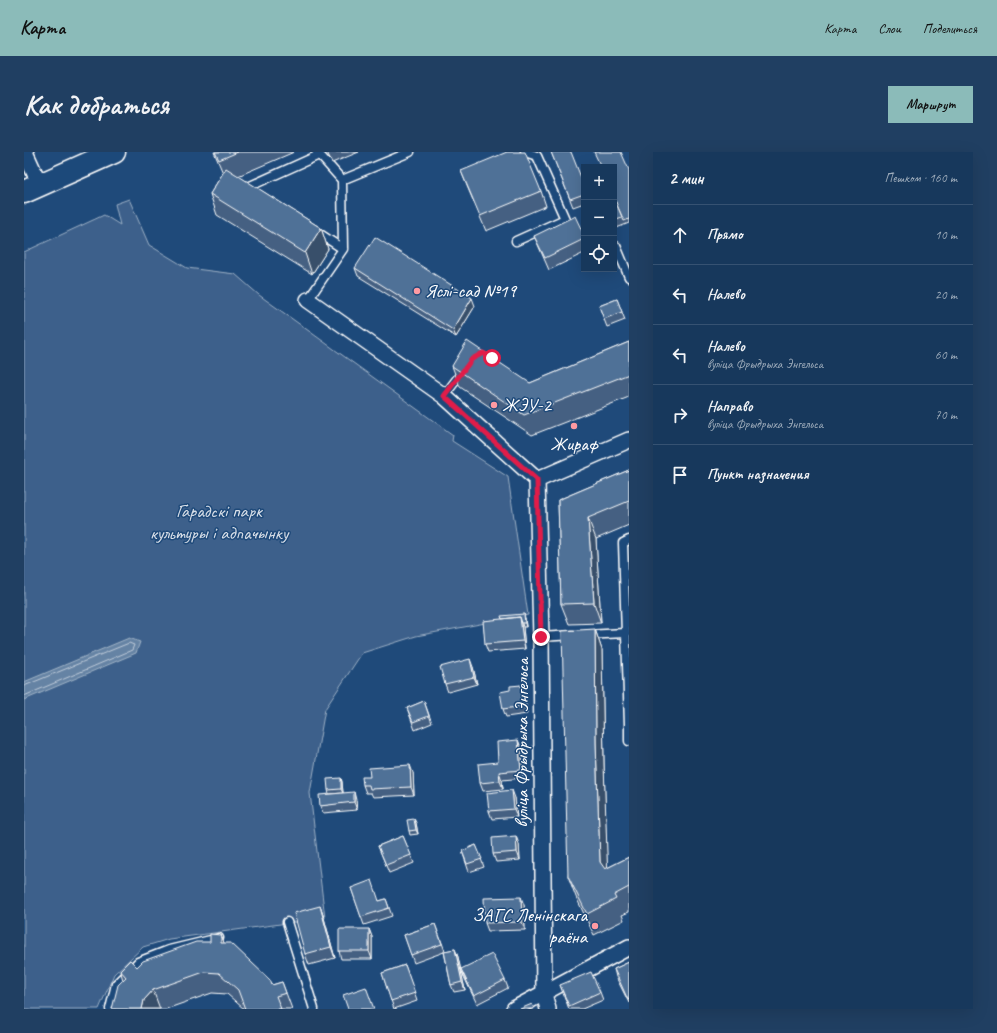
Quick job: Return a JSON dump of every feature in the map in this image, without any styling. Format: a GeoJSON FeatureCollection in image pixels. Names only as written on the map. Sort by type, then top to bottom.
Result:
{"type":"FeatureCollection","features":[{"type":"Feature","properties":{"kind":"main road"},"geometry":{"type":"LineString","coordinates":[[32,189],[114,152]]}},
{"type":"Feature","properties":{"kind":"street"},"geometry":{"type":"LineString","coordinates":[[25,152],[32,189]]}},
{"type":"Feature","properties":{"kind":"street"},"geometry":{"type":"LineString","coordinates":[[308,300],[444,396],[537,480],[629,440]]}},
{"type":"Feature","properties":{"kind":"street","name":"вуліца Фрыдрыха Энгельса"},"geometry":{"type":"LineString","coordinates":[[537,480],[541,637],[544,994],[548,1009]]}},
{"type":"Feature","properties":{"kind":"street"},"geometry":{"type":"LineString","coordinates":[[514,1009],[629,947]]}},
{"type":"Feature","properties":{"kind":"lane"},"geometry":{"type":"LineString","coordinates":[[342,180],[410,152]]}},
{"type":"Feature","properties":{"kind":"lane"},"geometry":{"type":"LineString","coordinates":[[516,241],[565,219],[537,156],[525,152]]}},
{"type":"Feature","properties":{"kind":"lane"},"geometry":{"type":"LineString","coordinates":[[261,195],[248,187],[318,153],[342,180],[342,248],[308,300]]}},
{"type":"Feature","properties":{"kind":"lane"},"geometry":{"type":"LineString","coordinates":[[305,224],[342,248]]}},
{"type":"Feature","properties":{"kind":"lane"},"geometry":{"type":"LineString","coordinates":[[617,248],[629,277]]}},
{"type":"Feature","properties":{"kind":"lane"},"geometry":{"type":"LineString","coordinates":[[444,396],[467,365]]}},
{"type":"Feature","properties":{"kind":"lane"},"geometry":{"type":"LineString","coordinates":[[629,540],[624,543],[629,741]]}},
{"type":"Feature","properties":{"kind":"lane"},"geometry":{"type":"LineString","coordinates":[[541,637],[626,633]]}},
{"type":"Feature","properties":{"kind":"lane"},"geometry":{"type":"LineString","coordinates":[[287,922],[314,1009]]}},
{"type":"Feature","properties":{"kind":"lane"},"geometry":{"type":"LineString","coordinates":[[110,1009],[116,984],[138,962],[169,950],[218,938]]}},
{"type":"Feature","properties":{"kind":"green space","name":"Гарадскі парк культуры і адпачынку"},"geometry":{"type":"Polygon","coordinates":[[[129,199],[149,245],[187,268],[235,274],[259,295],[453,435],[452,441],[508,477],[528,615],[416,636],[362,653],[325,709],[310,793],[325,918],[169,939],[143,947],[114,974],[99,1009],[24,1009],[24,252],[104,215],[120,225],[115,204],[129,199]]]}},
{"type":"Feature","properties":{"kind":"water"},"geometry":{"type":"Polygon","coordinates":[[[129,638],[140,642],[136,653],[24,700],[24,682],[129,638]]]}},
{"type":"Feature","properties":{"kind":"building"},"geometry":{"type":"Polygon","coordinates":[[[215,152],[238,152],[219,160],[215,152]]]}},
{"type":"Feature","properties":{"kind":"building"},"geometry":{"type":"Polygon","coordinates":[[[507,152],[525,152],[541,191],[480,216],[461,171],[507,152]]]}},
{"type":"Feature","properties":{"kind":"building"},"geometry":{"type":"Polygon","coordinates":[[[551,152],[571,152],[581,177],[581,195],[570,199],[551,152]]]}},
{"type":"Feature","properties":{"kind":"building"},"geometry":{"type":"Polygon","coordinates":[[[594,152],[621,152],[629,170],[629,219],[624,221],[617,205],[617,164],[600,164],[594,152]]]}},
{"type":"Feature","properties":{"kind":"building"},"geometry":{"type":"Polygon","coordinates":[[[226,168],[321,228],[305,253],[210,194],[226,168]]]}},
{"type":"Feature","properties":{"kind":"building"},"geometry":{"type":"Polygon","coordinates":[[[617,205],[622,217],[617,219],[617,205]]]}},
{"type":"Feature","properties":{"kind":"building"},"geometry":{"type":"Polygon","coordinates":[[[575,216],[581,229],[581,240],[545,258],[534,236],[575,216]]]}},
{"type":"Feature","properties":{"kind":"building","name":"Яслі-сад №19"},"geometry":{"type":"Polygon","coordinates":[[[375,237],[472,298],[453,330],[355,268],[375,237]]]}},
{"type":"Feature","properties":{"kind":"building"},"geometry":{"type":"Polygon","coordinates":[[[617,299],[622,312],[604,319],[599,306],[617,299]]]}},
{"type":"Feature","properties":{"kind":"building"},"geometry":{"type":"Polygon","coordinates":[[[467,341],[530,383],[629,342],[629,374],[524,415],[452,366],[467,341]]]}},
{"type":"Feature","properties":{"kind":"building"},"geometry":{"type":"Polygon","coordinates":[[[629,470],[629,501],[588,518],[594,603],[561,604],[558,500],[629,470]]]}},
{"type":"Feature","properties":{"kind":"building"},"geometry":{"type":"Polygon","coordinates":[[[524,614],[525,623],[522,623],[520,617],[502,619],[501,616],[524,614]]]}},
{"type":"Feature","properties":{"kind":"building"},"geometry":{"type":"Polygon","coordinates":[[[520,617],[523,641],[485,644],[483,621],[520,617]]]}},
{"type":"Feature","properties":{"kind":"building"},"geometry":{"type":"Polygon","coordinates":[[[595,629],[596,743],[600,862],[605,869],[629,857],[629,887],[614,895],[616,899],[587,914],[568,876],[562,631],[595,629]]]}},
{"type":"Feature","properties":{"kind":"building"},"geometry":{"type":"Polygon","coordinates":[[[470,659],[474,677],[445,684],[440,667],[470,659]]]}},
{"type":"Feature","properties":{"kind":"building"},"geometry":{"type":"Polygon","coordinates":[[[521,685],[524,706],[503,709],[500,692],[510,690],[510,686],[521,685]]]}},
{"type":"Feature","properties":{"kind":"building"},"geometry":{"type":"Polygon","coordinates":[[[424,701],[429,716],[413,722],[407,708],[424,701]]]}},
{"type":"Feature","properties":{"kind":"building"},"geometry":{"type":"Polygon","coordinates":[[[518,740],[521,770],[499,772],[500,781],[480,783],[478,764],[498,762],[497,742],[518,740]]]}},
{"type":"Feature","properties":{"kind":"building"},"geometry":{"type":"Polygon","coordinates":[[[410,765],[411,787],[370,789],[369,785],[363,785],[362,777],[370,777],[369,768],[410,765]]]}},
{"type":"Feature","properties":{"kind":"building"},"geometry":{"type":"Polygon","coordinates":[[[341,778],[341,789],[328,790],[327,779],[341,778]]]}},
{"type":"Feature","properties":{"kind":"building"},"geometry":{"type":"Polygon","coordinates":[[[512,790],[514,809],[489,811],[487,793],[512,790]]]}},
{"type":"Feature","properties":{"kind":"building"},"geometry":{"type":"Polygon","coordinates":[[[354,792],[354,802],[320,806],[319,795],[354,792]]]}},
{"type":"Feature","properties":{"kind":"building"},"geometry":{"type":"Polygon","coordinates":[[[414,819],[416,830],[409,831],[407,820],[414,819]]]}},
{"type":"Feature","properties":{"kind":"building"},"geometry":{"type":"Polygon","coordinates":[[[403,836],[411,855],[386,865],[378,846],[403,836]]]}},
{"type":"Feature","properties":{"kind":"building"},"geometry":{"type":"Polygon","coordinates":[[[516,836],[517,852],[493,854],[492,838],[516,836]]]}},
{"type":"Feature","properties":{"kind":"building"},"geometry":{"type":"Polygon","coordinates":[[[476,845],[482,859],[467,864],[462,851],[476,845]]]}},
{"type":"Feature","properties":{"kind":"building"},"geometry":{"type":"Polygon","coordinates":[[[372,880],[379,901],[386,899],[389,908],[361,917],[351,888],[372,880]]]}},
{"type":"Feature","properties":{"kind":"building"},"geometry":{"type":"Polygon","coordinates":[[[521,897],[522,922],[485,923],[484,898],[521,897]]]}},
{"type":"Feature","properties":{"kind":"building"},"geometry":{"type":"Polygon","coordinates":[[[320,906],[331,947],[305,954],[294,913],[320,906]]]}},
{"type":"Feature","properties":{"kind":"building"},"geometry":{"type":"Polygon","coordinates":[[[435,924],[442,944],[411,955],[404,935],[435,924]]]}},
{"type":"Feature","properties":{"kind":"building"},"geometry":{"type":"Polygon","coordinates":[[[339,929],[369,929],[369,951],[339,951],[339,929]]]}},
{"type":"Feature","properties":{"kind":"building"},"geometry":{"type":"Polygon","coordinates":[[[210,934],[221,935],[221,943],[231,943],[270,980],[272,985],[282,982],[286,993],[276,996],[281,1009],[245,1009],[238,990],[219,973],[204,972],[153,990],[144,1000],[142,1009],[112,1009],[118,985],[126,977],[120,970],[130,960],[137,967],[143,961],[196,942],[210,942],[210,934]]]}},
{"type":"Feature","properties":{"kind":"building"},"geometry":{"type":"Polygon","coordinates":[[[455,949],[462,982],[451,985],[444,951],[455,949]]]}},
{"type":"Feature","properties":{"kind":"building"},"geometry":{"type":"Polygon","coordinates":[[[492,954],[505,980],[474,996],[461,969],[492,954]]]}},
{"type":"Feature","properties":{"kind":"building"},"geometry":{"type":"Polygon","coordinates":[[[629,962],[629,999],[628,1000],[614,969],[629,962]]]}},
{"type":"Feature","properties":{"kind":"building"},"geometry":{"type":"Polygon","coordinates":[[[405,965],[415,993],[391,1001],[382,973],[405,965]]]}},
{"type":"Feature","properties":{"kind":"building"},"geometry":{"type":"Polygon","coordinates":[[[591,972],[600,992],[569,1006],[560,985],[591,972]]]}},
{"type":"Feature","properties":{"kind":"building"},"geometry":{"type":"Polygon","coordinates":[[[366,987],[374,1009],[348,1009],[343,995],[366,987]]]}},
{"type":"Feature","properties":{"kind":"building"},"geometry":{"type":"Polygon","coordinates":[[[532,1004],[534,1009],[520,1009],[532,1004]]]}},
{"type":"Feature","properties":{"kind":"place","name":"Яслі-сад №19"},"geometry":{"type":"Point","coordinates":[417,291]}},
{"type":"Feature","properties":{"kind":"place","name":"ЖЭУ-2"},"geometry":{"type":"Point","coordinates":[494,405]}},
{"type":"Feature","properties":{"kind":"place","name":"Жираф"},"geometry":{"type":"Point","coordinates":[574,426]}},
{"type":"Feature","properties":{"kind":"place","name":"ЗАГС Ленінскага раёна"},"geometry":{"type":"Point","coordinates":[595,926]}},
{"type":"Feature","properties":{"kind":"route"},"geometry":{"type":"LineString","coordinates":[[492,358],[483,353],[472,359],[444,396],[537,480],[541,637]]}}]}
